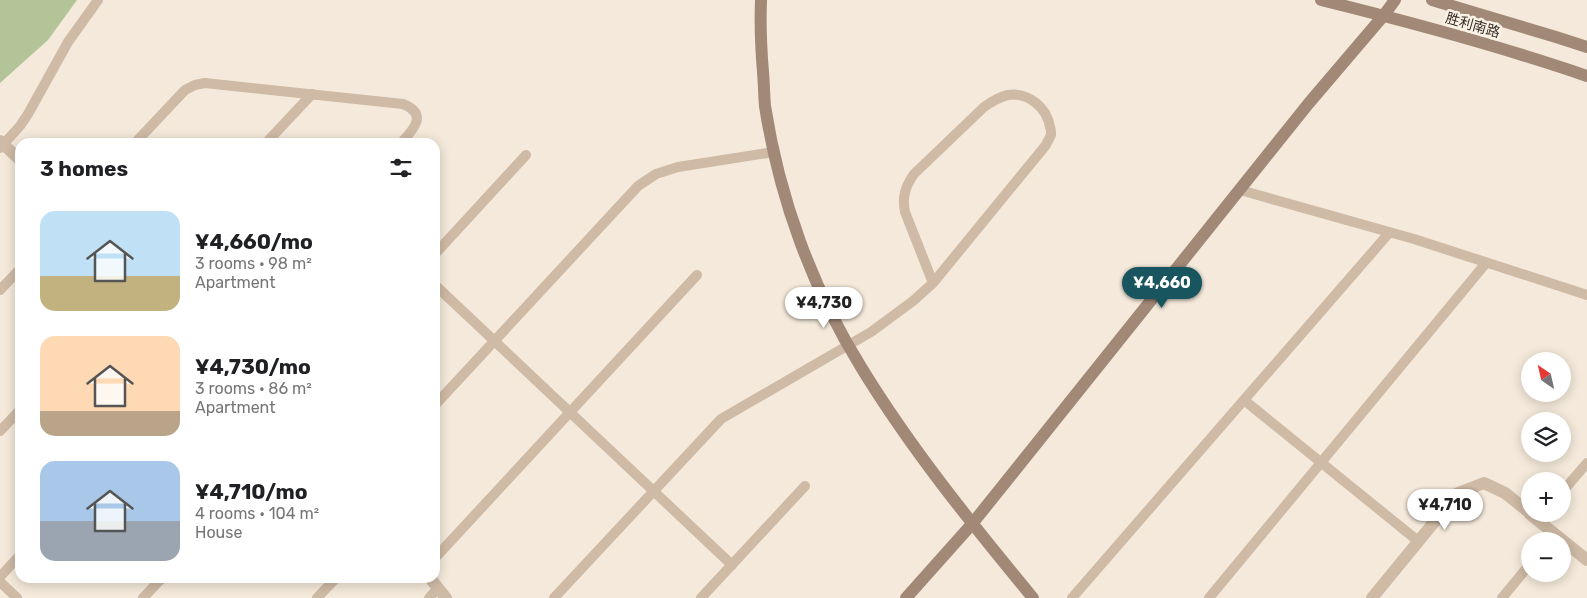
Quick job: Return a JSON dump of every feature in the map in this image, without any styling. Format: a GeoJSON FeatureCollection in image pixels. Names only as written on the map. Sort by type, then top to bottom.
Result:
{"type":"FeatureCollection","features":[{"type":"Feature","properties":{"kind":"street"},"geometry":{"type":"LineString","coordinates":[[761,0],[760,32],[765,105],[779,175],[800,242],[828,306],[860,366],[897,423],[972,524],[1033,598]]}},
{"type":"Feature","properties":{"kind":"street","name":"胜利南路"},"geometry":{"type":"LineString","coordinates":[[1321,0],[1408,21],[1548,62],[1587,76]]}},
{"type":"Feature","properties":{"kind":"street"},"geometry":{"type":"LineString","coordinates":[[906,598],[972,524],[1309,103],[1395,0]]}},
{"type":"Feature","properties":{"kind":"street","name":"胜利南路"},"geometry":{"type":"LineString","coordinates":[[1432,0],[1587,47]]}},
{"type":"Feature","properties":{"kind":"street"},"geometry":{"type":"LineString","coordinates":[[1,144],[15,156]]}},
{"type":"Feature","properties":{"kind":"street"},"geometry":{"type":"LineString","coordinates":[[1372,598],[1458,493],[1484,483],[1505,493],[1521,504]]}},
{"type":"Feature","properties":{"kind":"street"},"geometry":{"type":"LineString","coordinates":[[1571,550],[1587,560]]}},
{"type":"Feature","properties":{"kind":"street"},"geometry":{"type":"LineString","coordinates":[[434,583],[442,593]]}},
{"type":"Feature","properties":{"kind":"lane"},"geometry":{"type":"LineString","coordinates":[[1,144],[20,126],[68,42],[98,0]]}},
{"type":"Feature","properties":{"kind":"lane"},"geometry":{"type":"LineString","coordinates":[[140,138],[185,90],[205,83],[403,104],[411,107],[416,113],[417,122],[414,129],[406,138]]}},
{"type":"Feature","properties":{"kind":"lane"},"geometry":{"type":"LineString","coordinates":[[271,138],[312,94]]}},
{"type":"Feature","properties":{"kind":"lane"},"geometry":{"type":"LineString","coordinates":[[554,598],[721,419],[849,345],[893,317],[933,283],[1046,145],[1052,134],[1049,121],[1044,110],[1034,100],[1010,95],[996,99],[984,107],[914,174],[908,183],[903,202],[905,212],[933,283]]}},
{"type":"Feature","properties":{"kind":"lane"},"geometry":{"type":"LineString","coordinates":[[440,400],[638,186],[656,174],[678,167],[774,152]]}},
{"type":"Feature","properties":{"kind":"lane"},"geometry":{"type":"LineString","coordinates":[[440,249],[526,155]]}},
{"type":"Feature","properties":{"kind":"lane"},"geometry":{"type":"LineString","coordinates":[[1240,190],[1389,232],[1587,295]]}},
{"type":"Feature","properties":{"kind":"lane"},"geometry":{"type":"LineString","coordinates":[[1072,598],[1389,232]]}},
{"type":"Feature","properties":{"kind":"lane"},"geometry":{"type":"LineString","coordinates":[[1209,598],[1486,263]]}},
{"type":"Feature","properties":{"kind":"lane"},"geometry":{"type":"LineString","coordinates":[[0,290],[15,274]]}},
{"type":"Feature","properties":{"kind":"lane"},"geometry":{"type":"LineString","coordinates":[[440,553],[697,275]]}},
{"type":"Feature","properties":{"kind":"lane"},"geometry":{"type":"LineString","coordinates":[[440,290],[732,565]]}},
{"type":"Feature","properties":{"kind":"lane"},"geometry":{"type":"LineString","coordinates":[[1244,400],[1418,541]]}},
{"type":"Feature","properties":{"kind":"lane"},"geometry":{"type":"LineString","coordinates":[[0,431],[15,415]]}},
{"type":"Feature","properties":{"kind":"lane"},"geometry":{"type":"LineString","coordinates":[[1571,482],[1587,463]]}},
{"type":"Feature","properties":{"kind":"lane"},"geometry":{"type":"LineString","coordinates":[[701,598],[805,486]]}},
{"type":"Feature","properties":{"kind":"lane"},"geometry":{"type":"LineString","coordinates":[[0,577],[15,560]]}},
{"type":"Feature","properties":{"kind":"lane"},"geometry":{"type":"LineString","coordinates":[[1502,598],[1521,575]]}},
{"type":"Feature","properties":{"kind":"lane"},"geometry":{"type":"LineString","coordinates":[[0,582],[17,598]]}},
{"type":"Feature","properties":{"kind":"lane"},"geometry":{"type":"LineString","coordinates":[[143,598],[157,583]]}},
{"type":"Feature","properties":{"kind":"lane"},"geometry":{"type":"LineString","coordinates":[[317,598],[331,583]]}},
{"type":"Feature","properties":{"kind":"lane"},"geometry":{"type":"LineString","coordinates":[[429,598],[442,593]]}},
{"type":"Feature","properties":{"kind":"green space"},"geometry":{"type":"Polygon","coordinates":[[[0,0],[77,0],[48,40],[0,83],[0,0]]]}}]}
